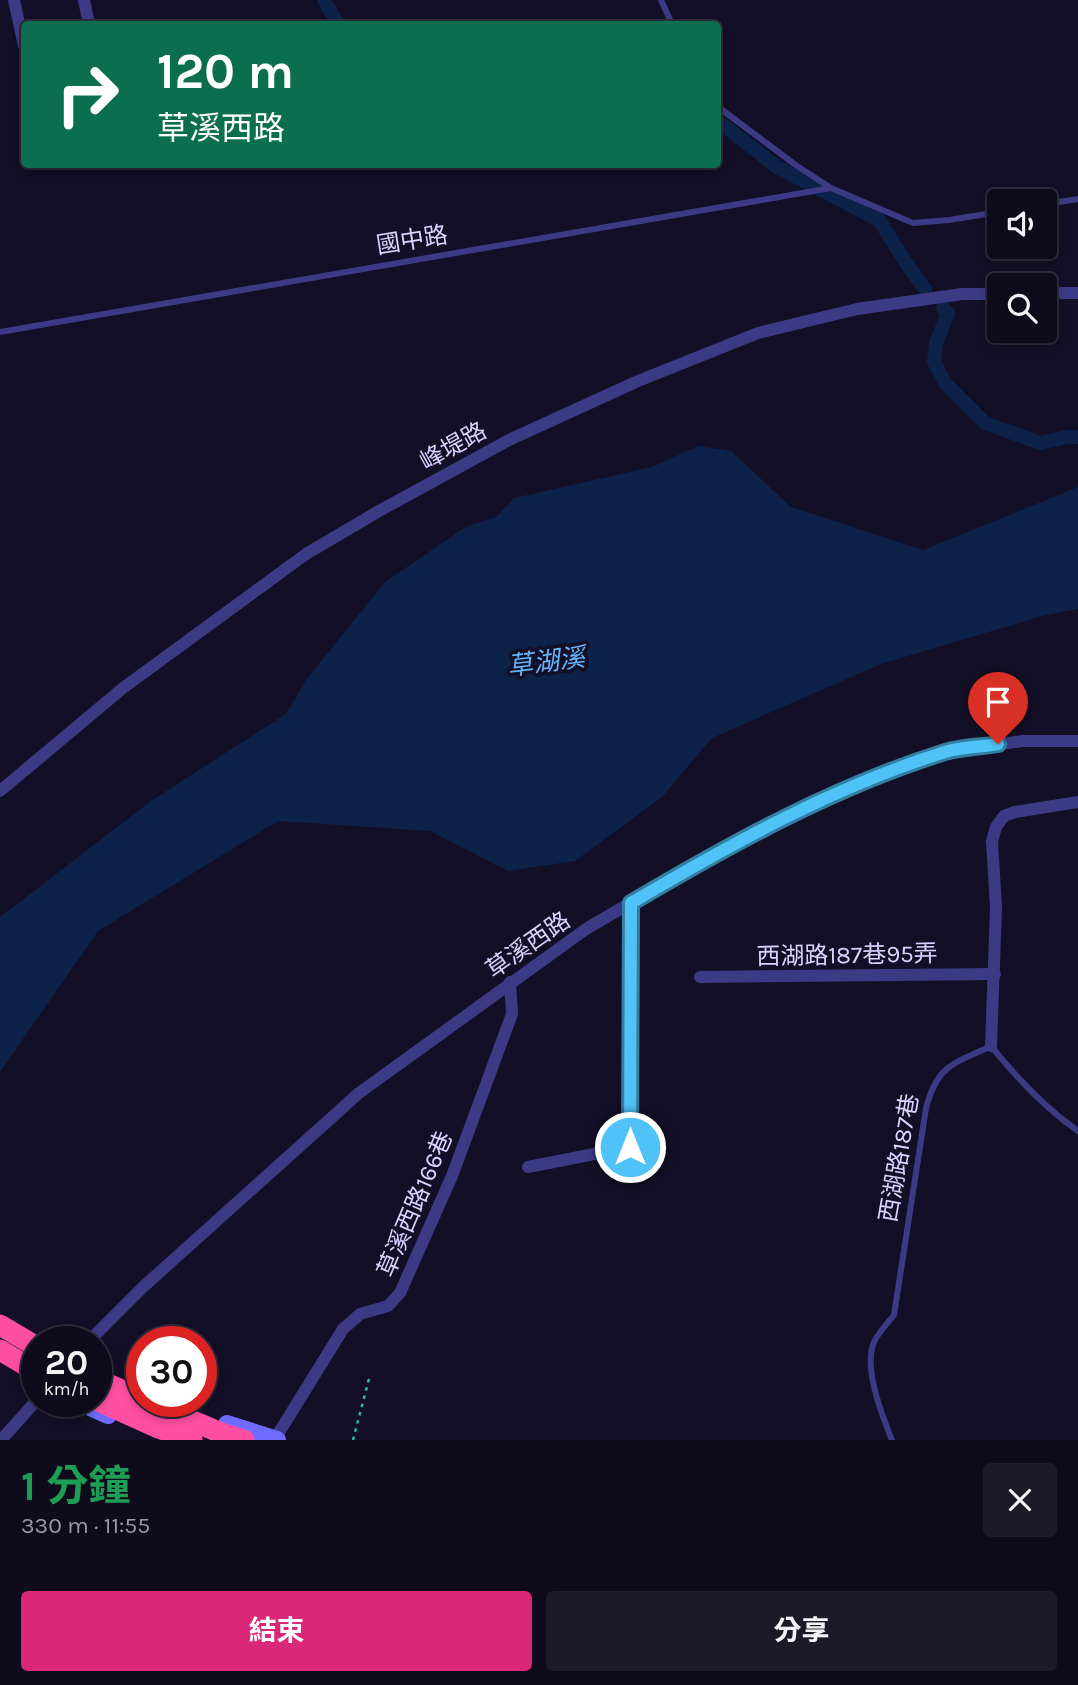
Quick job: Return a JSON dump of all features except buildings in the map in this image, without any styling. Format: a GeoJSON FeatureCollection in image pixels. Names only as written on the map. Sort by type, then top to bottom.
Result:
{"type":"FeatureCollection","features":[{"type":"Feature","properties":{"kind":"highway"},"geometry":{"type":"LineString","coordinates":[[0,1325],[21,1337]]}},
{"type":"Feature","properties":{"kind":"highway"},"geometry":{"type":"LineString","coordinates":[[0,1350],[21,1362]]}},
{"type":"Feature","properties":{"kind":"highway"},"geometry":{"type":"LineString","coordinates":[[112,1407],[192,1440]]}},
{"type":"Feature","properties":{"kind":"highway"},"geometry":{"type":"LineString","coordinates":[[183,1417],[244,1440]]}},
{"type":"Feature","properties":{"kind":"street"},"geometry":{"type":"LineString","coordinates":[[14,0],[21,32]]}},
{"type":"Feature","properties":{"kind":"street"},"geometry":{"type":"LineString","coordinates":[[83,0],[88,21]]}},
{"type":"Feature","properties":{"kind":"street"},"geometry":{"type":"LineString","coordinates":[[1057,293],[1078,293]]}},
{"type":"Feature","properties":{"kind":"street","name":"峰堤路"},"geometry":{"type":"LineString","coordinates":[[0,791],[122,688],[306,554],[509,440],[638,381],[758,333],[857,309],[962,294],[987,294]]}},
{"type":"Feature","properties":{"kind":"street","name":"草溪西路"},"geometry":{"type":"LineString","coordinates":[[104,1326],[142,1288],[359,1093],[586,929],[709,857],[796,812],[947,751],[1023,741],[1078,741]]}},
{"type":"Feature","properties":{"kind":"street"},"geometry":{"type":"LineString","coordinates":[[991,1046],[996,908],[992,841],[996,827],[1004,816],[1016,812],[1078,803]]}},
{"type":"Feature","properties":{"kind":"street"},"geometry":{"type":"LineString","coordinates":[[528,1167],[630,1147],[631,903]]}},
{"type":"Feature","properties":{"kind":"street","name":"西湖路187巷95弄"},"geometry":{"type":"LineString","coordinates":[[700,977],[995,974]]}},
{"type":"Feature","properties":{"kind":"street","name":"草溪西路166巷"},"geometry":{"type":"LineString","coordinates":[[276,1440],[343,1329],[360,1314],[388,1306],[400,1293],[452,1176],[512,1014],[510,982]]}},
{"type":"Feature","properties":{"kind":"street"},"geometry":{"type":"LineString","coordinates":[[112,1416],[169,1440]]}},
{"type":"Feature","properties":{"kind":"street"},"geometry":{"type":"LineString","coordinates":[[1,1440],[22,1417]]}},
{"type":"Feature","properties":{"kind":"street"},"geometry":{"type":"LineString","coordinates":[[209,1417],[276,1440]]}},
{"type":"Feature","properties":{"kind":"lane"},"geometry":{"type":"LineString","coordinates":[[661,0],[671,21]]}},
{"type":"Feature","properties":{"kind":"lane"},"geometry":{"type":"LineString","coordinates":[[721,109],[831,188],[913,223],[987,214]]}},
{"type":"Feature","properties":{"kind":"lane","name":"國中路"},"geometry":{"type":"LineString","coordinates":[[0,332],[831,188]]}},
{"type":"Feature","properties":{"kind":"lane"},"geometry":{"type":"LineString","coordinates":[[1057,202],[1078,199]]}},
{"type":"Feature","properties":{"kind":"lane"},"geometry":{"type":"LineString","coordinates":[[991,1046],[1061,1119],[1078,1131]]}},
{"type":"Feature","properties":{"kind":"lane","name":"西湖路187巷"},"geometry":{"type":"LineString","coordinates":[[892,1440],[881,1413],[871,1368],[874,1343],[894,1315],[926,1108],[932,1086],[944,1070],[991,1046]]}},
{"type":"Feature","properties":{"kind":"path"},"geometry":{"type":"LineString","coordinates":[[353,1440],[370,1375]]}},
{"type":"Feature","properties":{"kind":"water","name":"草湖溪"},"geometry":{"type":"Polygon","coordinates":[[[698,446],[731,451],[791,507],[923,550],[1078,487],[1078,609],[1046,615],[881,664],[712,738],[662,797],[575,861],[508,871],[430,831],[278,821],[98,931],[0,1072],[0,917],[151,801],[286,714],[306,680],[385,582],[467,526],[496,517],[514,498],[652,467],[698,446]]]}},
{"type":"Feature","properties":{"kind":"waterway"},"geometry":{"type":"LineString","coordinates":[[324,0],[336,21]]}},
{"type":"Feature","properties":{"kind":"waterway"},"geometry":{"type":"LineString","coordinates":[[721,123],[777,167],[879,220],[925,289]]}},
{"type":"Feature","properties":{"kind":"waterway"},"geometry":{"type":"LineString","coordinates":[[943,308],[948,313],[936,343],[934,362],[946,384],[985,423],[1040,443],[1078,437]]}},
{"type":"Feature","properties":{"kind":"route"},"geometry":{"type":"LineString","coordinates":[[630,1147],[631,903],[709,857],[835,794],[947,751],[998,744]]}}]}
